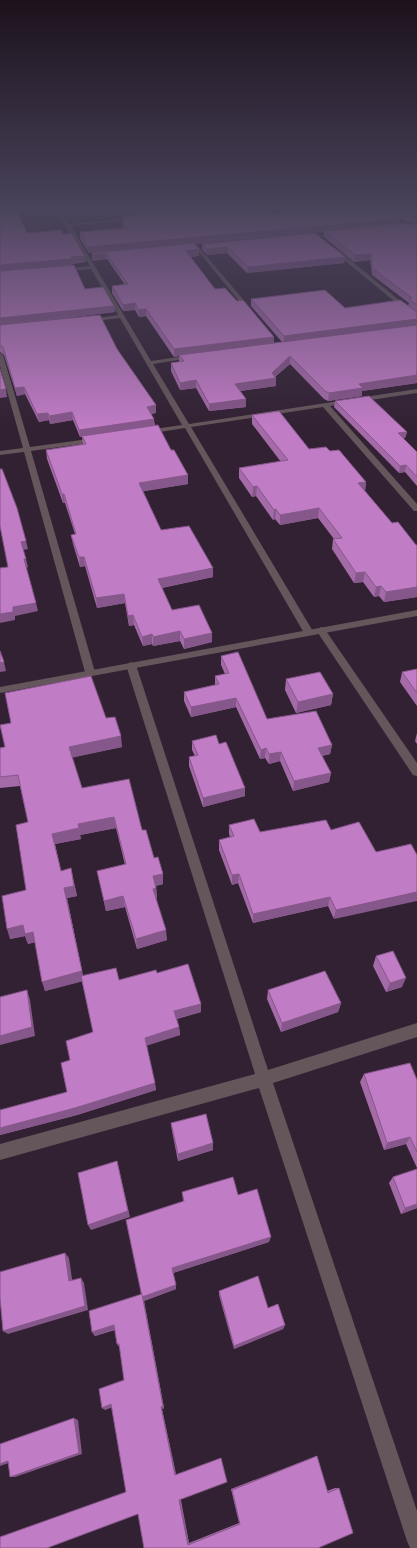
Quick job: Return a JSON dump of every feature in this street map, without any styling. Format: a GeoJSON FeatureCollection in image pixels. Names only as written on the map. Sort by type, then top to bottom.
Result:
{"type":"FeatureCollection","features":[{"type":"Feature","properties":{"kind":"street"},"geometry":{"type":"LineString","coordinates":[[101,281],[309,633]]}},
{"type":"Feature","properties":{"kind":"street"},"geometry":{"type":"LineString","coordinates":[[225,281],[256,317]]}},
{"type":"Feature","properties":{"kind":"street"},"geometry":{"type":"LineString","coordinates":[[372,281],[417,318]]}},
{"type":"Feature","properties":{"kind":"street"},"geometry":{"type":"LineString","coordinates":[[83,320],[120,316]]}},
{"type":"Feature","properties":{"kind":"street"},"geometry":{"type":"LineString","coordinates":[[0,355],[90,672]]}},
{"type":"Feature","properties":{"kind":"street"},"geometry":{"type":"LineString","coordinates":[[148,363],[203,356]]}},
{"type":"Feature","properties":{"kind":"street"},"geometry":{"type":"LineString","coordinates":[[141,433],[417,391]]}},
{"type":"Feature","properties":{"kind":"street"},"geometry":{"type":"LineString","coordinates":[[324,404],[417,510]]}},
{"type":"Feature","properties":{"kind":"street"},"geometry":{"type":"LineString","coordinates":[[0,453],[103,439]]}},
{"type":"Feature","properties":{"kind":"street"},"geometry":{"type":"LineString","coordinates":[[0,690],[417,612]]}},
{"type":"Feature","properties":{"kind":"street"},"geometry":{"type":"LineString","coordinates":[[322,630],[417,772]]}},
{"type":"Feature","properties":{"kind":"street"},"geometry":{"type":"LineString","coordinates":[[131,665],[264,1079],[417,1541]]}},
{"type":"Feature","properties":{"kind":"street"},"geometry":{"type":"LineString","coordinates":[[0,1152],[264,1079],[417,1030]]}},
{"type":"Feature","properties":{"kind":"building"},"geometry":{"type":"Polygon","coordinates":[[[0,281],[81,281],[85,289],[103,287],[114,306],[0,318],[0,281]]]}},
{"type":"Feature","properties":{"kind":"building"},"geometry":{"type":"Polygon","coordinates":[[[126,281],[209,281],[215,289],[225,288],[237,301],[243,300],[274,337],[174,349],[146,309],[138,310],[135,303],[123,305],[112,286],[128,284],[126,281]]]}},
{"type":"Feature","properties":{"kind":"building"},"geometry":{"type":"Polygon","coordinates":[[[390,281],[417,281],[417,305],[409,299],[412,298],[390,281]]]}},
{"type":"Feature","properties":{"kind":"building"},"geometry":{"type":"Polygon","coordinates":[[[325,290],[345,308],[400,300],[417,312],[417,319],[284,336],[251,299],[325,290]]]}},
{"type":"Feature","properties":{"kind":"building"},"geometry":{"type":"Polygon","coordinates":[[[100,315],[117,349],[156,405],[147,407],[154,419],[79,430],[72,412],[49,416],[48,413],[37,414],[24,387],[15,388],[3,347],[0,345],[0,325],[100,315]]]}},
{"type":"Feature","properties":{"kind":"building"},"geometry":{"type":"Polygon","coordinates":[[[417,325],[417,375],[359,384],[363,388],[329,393],[325,391],[290,356],[272,373],[276,378],[235,384],[246,399],[209,404],[196,380],[180,383],[171,363],[184,361],[179,355],[417,325]]]}},
{"type":"Feature","properties":{"kind":"building"},"geometry":{"type":"Polygon","coordinates":[[[0,369],[6,389],[0,390],[0,369]]]}},
{"type":"Feature","properties":{"kind":"building"},"geometry":{"type":"Polygon","coordinates":[[[369,396],[407,432],[398,433],[417,452],[417,477],[406,465],[400,466],[335,401],[369,396]]]}},
{"type":"Feature","properties":{"kind":"building"},"geometry":{"type":"Polygon","coordinates":[[[279,411],[309,449],[326,447],[330,451],[339,450],[366,482],[358,483],[392,523],[398,522],[417,545],[417,587],[386,592],[381,586],[376,587],[365,572],[356,573],[333,539],[342,538],[319,508],[280,515],[276,509],[274,510],[257,486],[253,487],[239,468],[288,460],[252,415],[279,411]]]}},
{"type":"Feature","properties":{"kind":"building"},"geometry":{"type":"Polygon","coordinates":[[[158,425],[171,450],[174,450],[188,475],[139,483],[161,530],[189,526],[213,568],[158,579],[172,610],[199,605],[212,633],[184,639],[180,631],[153,637],[152,634],[142,637],[133,615],[128,616],[124,594],[96,598],[84,557],[79,557],[71,535],[76,534],[64,494],[62,494],[46,450],[86,444],[82,436],[158,425]]]}},
{"type":"Feature","properties":{"kind":"building"},"geometry":{"type":"Polygon","coordinates":[[[0,469],[2,469],[17,508],[26,541],[21,542],[36,603],[13,607],[13,612],[0,614],[0,568],[8,567],[0,526],[0,469]]]}},
{"type":"Feature","properties":{"kind":"building"},"geometry":{"type":"Polygon","coordinates":[[[0,651],[4,662],[0,663],[0,651]]]}},
{"type":"Feature","properties":{"kind":"building"},"geometry":{"type":"Polygon","coordinates":[[[238,652],[267,719],[316,711],[332,745],[318,748],[331,773],[294,781],[281,752],[269,754],[266,748],[261,750],[236,698],[191,707],[184,692],[219,684],[215,676],[229,673],[221,656],[238,652]]]}},
{"type":"Feature","properties":{"kind":"building"},"geometry":{"type":"Polygon","coordinates":[[[417,669],[417,693],[402,672],[417,669]]]}},
{"type":"Feature","properties":{"kind":"building"},"geometry":{"type":"Polygon","coordinates":[[[320,672],[333,694],[298,702],[286,679],[320,672]]]}},
{"type":"Feature","properties":{"kind":"building"},"geometry":{"type":"Polygon","coordinates":[[[91,676],[106,718],[115,717],[121,736],[69,747],[82,788],[129,779],[142,830],[146,830],[154,858],[158,857],[163,874],[153,876],[156,888],[153,889],[166,930],[136,939],[123,896],[104,901],[97,871],[126,864],[114,817],[78,824],[79,828],[52,834],[61,871],[71,868],[74,886],[64,888],[82,971],[42,982],[33,932],[25,934],[23,925],[7,929],[2,896],[26,890],[16,825],[28,822],[18,775],[0,777],[0,748],[5,747],[0,725],[11,723],[5,693],[91,676]]]}},
{"type":"Feature","properties":{"kind":"building"},"geometry":{"type":"Polygon","coordinates":[[[216,735],[219,744],[226,742],[245,788],[203,798],[189,757],[198,755],[192,741],[216,735]]]}},
{"type":"Feature","properties":{"kind":"building"},"geometry":{"type":"Polygon","coordinates":[[[254,819],[260,832],[326,820],[331,830],[359,822],[376,852],[411,844],[417,855],[417,892],[336,910],[330,897],[253,914],[239,874],[232,875],[219,840],[234,836],[229,825],[254,819]]]}},
{"type":"Feature","properties":{"kind":"building"},"geometry":{"type":"Polygon","coordinates":[[[393,951],[406,978],[390,983],[376,956],[393,951]]]}},
{"type":"Feature","properties":{"kind":"building"},"geometry":{"type":"Polygon","coordinates":[[[188,964],[201,1004],[174,1011],[179,1027],[145,1038],[155,1083],[75,1108],[0,1128],[0,1110],[67,1092],[61,1063],[70,1060],[66,1041],[93,1032],[81,976],[116,968],[119,980],[156,970],[157,973],[188,964]]]}},
{"type":"Feature","properties":{"kind":"building"},"geometry":{"type":"Polygon","coordinates":[[[325,971],[341,1003],[282,1023],[268,990],[325,971]]]}},
{"type":"Feature","properties":{"kind":"building"},"geometry":{"type":"Polygon","coordinates":[[[27,990],[32,1027],[0,1036],[0,997],[27,990]]]}},
{"type":"Feature","properties":{"kind":"building"},"geometry":{"type":"Polygon","coordinates":[[[410,1063],[417,1080],[417,1152],[410,1137],[387,1143],[364,1074],[410,1063]]]}},
{"type":"Feature","properties":{"kind":"building"},"geometry":{"type":"Polygon","coordinates":[[[206,1114],[213,1143],[178,1154],[171,1123],[206,1114]]]}},
{"type":"Feature","properties":{"kind":"building"},"geometry":{"type":"Polygon","coordinates":[[[117,1161],[128,1211],[88,1225],[78,1173],[117,1161]]]}},
{"type":"Feature","properties":{"kind":"building"},"geometry":{"type":"Polygon","coordinates":[[[417,1169],[417,1204],[405,1208],[393,1177],[417,1169]]]}},
{"type":"Feature","properties":{"kind":"building"},"geometry":{"type":"Polygon","coordinates":[[[233,1177],[238,1195],[257,1189],[271,1237],[172,1268],[176,1285],[142,1297],[126,1220],[184,1201],[182,1192],[233,1177]]]}},
{"type":"Feature","properties":{"kind":"building"},"geometry":{"type":"Polygon","coordinates":[[[65,1253],[69,1281],[81,1278],[85,1306],[3,1331],[0,1298],[0,1272],[65,1253]]]}},
{"type":"Feature","properties":{"kind":"building"},"geometry":{"type":"Polygon","coordinates":[[[258,1276],[268,1308],[278,1304],[285,1325],[234,1346],[219,1291],[258,1276]]]}},
{"type":"Feature","properties":{"kind":"building"},"geometry":{"type":"Polygon","coordinates":[[[142,1294],[163,1406],[161,1407],[175,1475],[221,1458],[227,1482],[179,1500],[188,1545],[240,1524],[232,1490],[317,1456],[328,1493],[339,1488],[353,1533],[318,1548],[144,1548],[138,1514],[47,1548],[0,1548],[0,1537],[126,1492],[111,1404],[102,1408],[99,1389],[124,1380],[119,1344],[117,1344],[114,1325],[92,1332],[89,1311],[142,1294]]]}},
{"type":"Feature","properties":{"kind":"building"},"geometry":{"type":"Polygon","coordinates":[[[74,1418],[79,1453],[10,1477],[8,1461],[0,1464],[0,1444],[74,1418]]]}}]}
